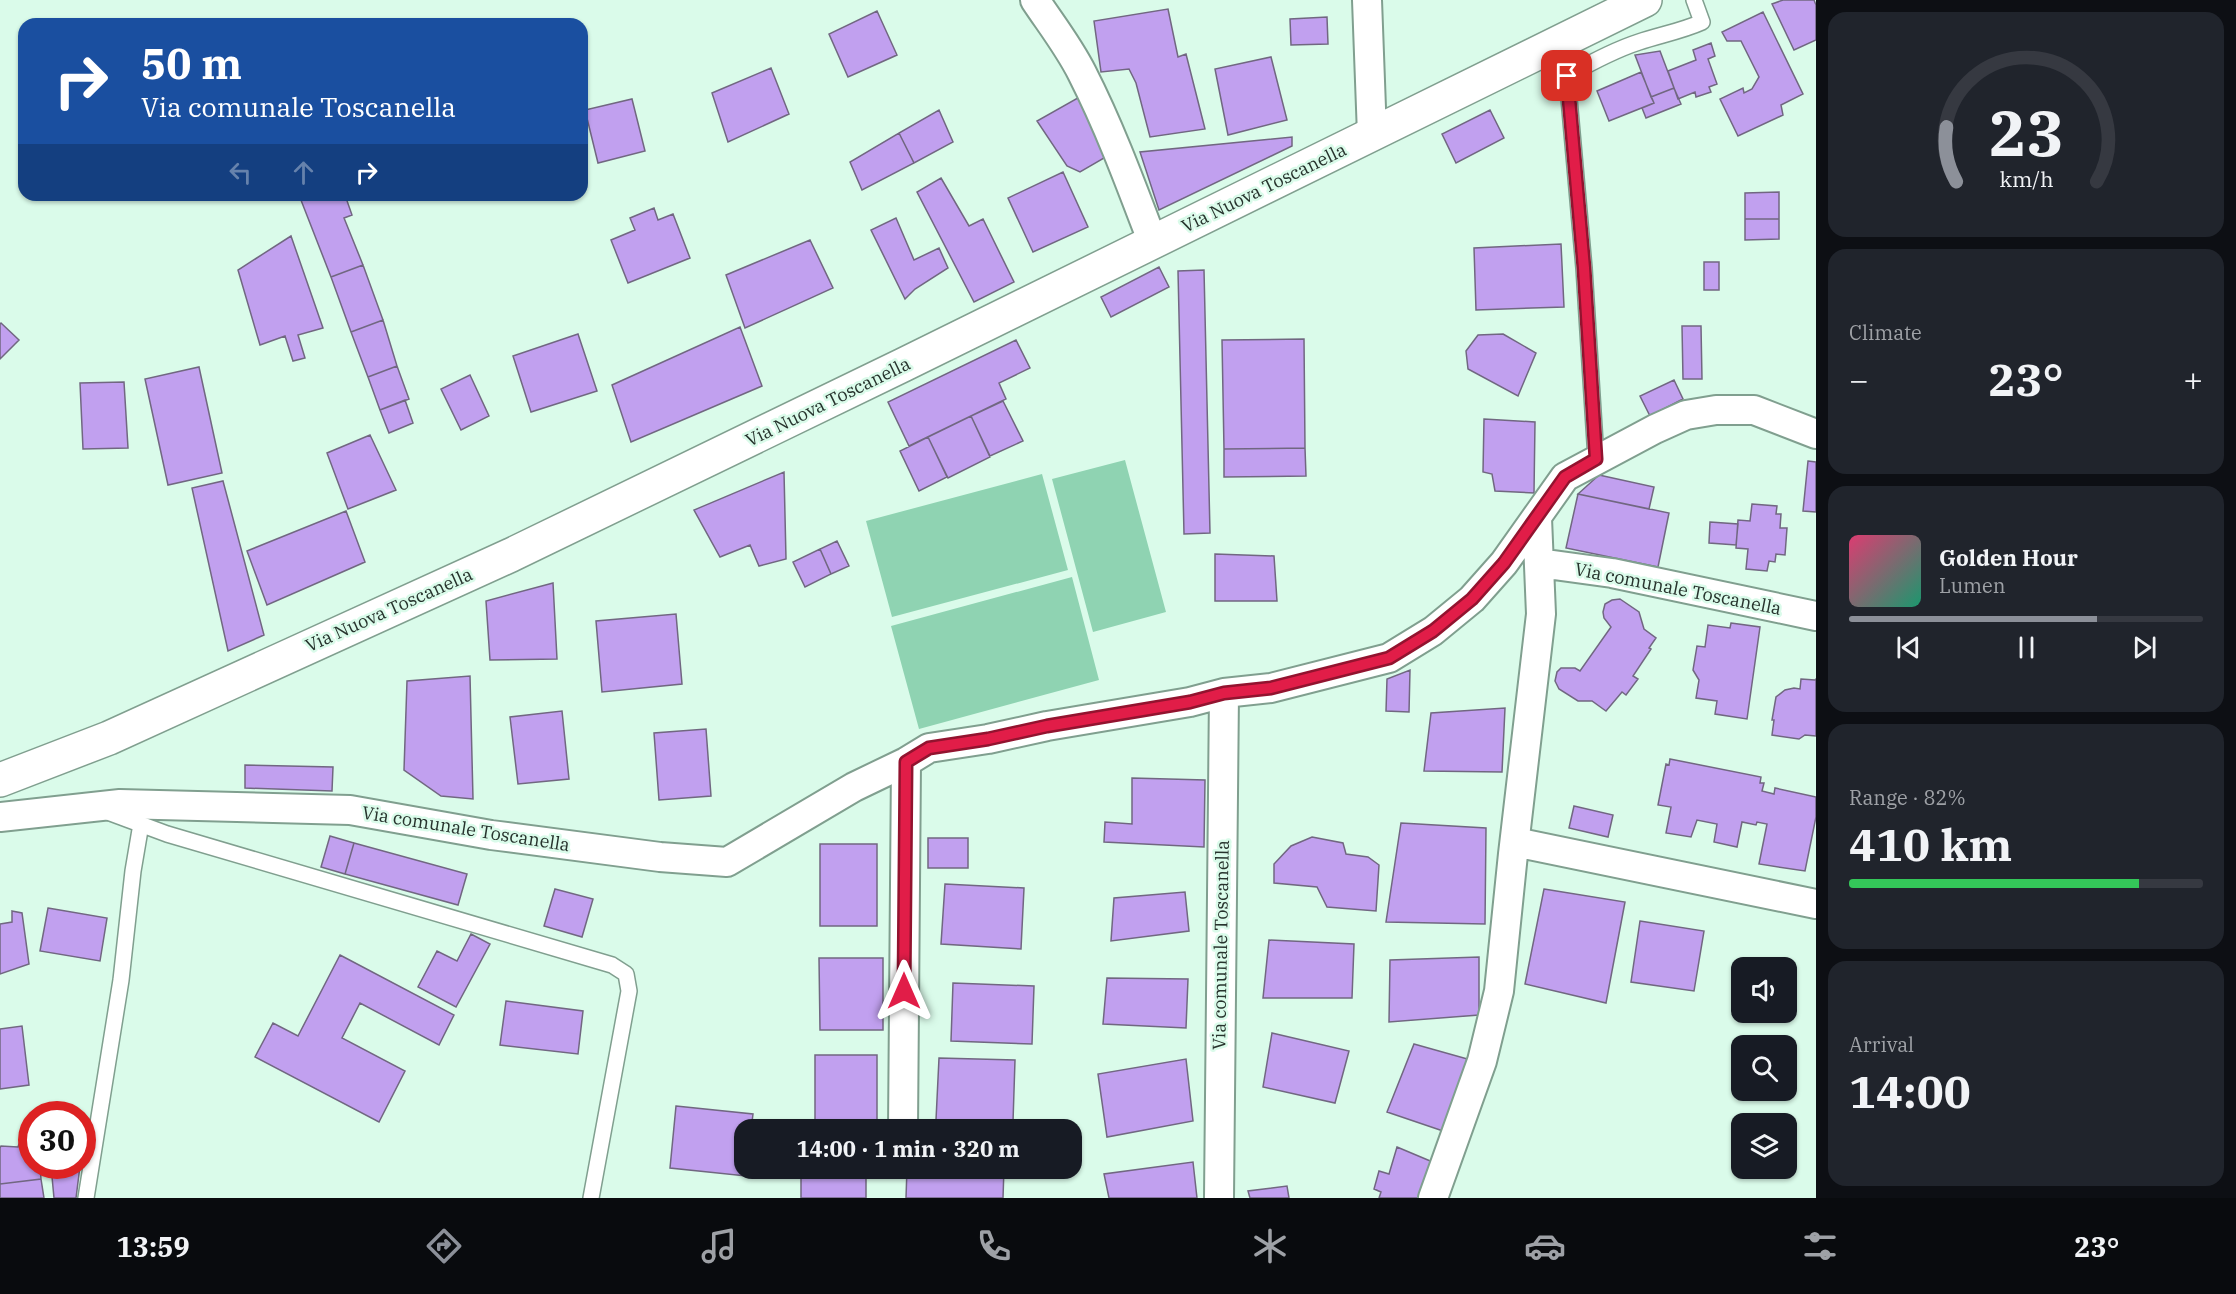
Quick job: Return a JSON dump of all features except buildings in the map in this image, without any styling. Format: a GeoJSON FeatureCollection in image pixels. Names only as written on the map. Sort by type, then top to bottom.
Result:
{"type":"FeatureCollection","features":[{"type":"Feature","properties":{"kind":"main road","name":"Via Nuova Toscanella"},"geometry":{"type":"LineString","coordinates":[[0,780],[109,738],[511,555],[1153,243],[1645,0]]}},
{"type":"Feature","properties":{"kind":"street"},"geometry":{"type":"LineString","coordinates":[[1035,0],[1066,45],[1082,74],[1123,163],[1153,243]]}},
{"type":"Feature","properties":{"kind":"street"},"geometry":{"type":"LineString","coordinates":[[1367,0],[1372,135]]}},
{"type":"Feature","properties":{"kind":"street","name":"Via comunale Toscanella"},"geometry":{"type":"LineString","coordinates":[[0,817],[120,804],[350,810],[491,835],[660,857],[727,862],[854,786],[906,762],[929,748],[1190,702],[1224,693],[1271,688],[1389,658],[1433,631],[1472,599],[1504,563],[1565,477],[1596,459],[1686,415],[1716,410],[1754,410],[1816,434]]}},
{"type":"Feature","properties":{"kind":"street"},"geometry":{"type":"LineString","coordinates":[[1433,1198],[1482,1061],[1499,991],[1541,614],[1537,518]]}},
{"type":"Feature","properties":{"kind":"street","name":"Via comunale Toscanella"},"geometry":{"type":"LineString","coordinates":[[1539,563],[1612,573],[1816,616]]}},
{"type":"Feature","properties":{"kind":"street","name":"Via comunale Toscanella"},"geometry":{"type":"LineString","coordinates":[[1219,1198],[1224,693]]}},
{"type":"Feature","properties":{"kind":"street"},"geometry":{"type":"LineString","coordinates":[[903,1119],[906,762]]}},
{"type":"Feature","properties":{"kind":"street"},"geometry":{"type":"LineString","coordinates":[[1515,842],[1816,904]]}},
{"type":"Feature","properties":{"kind":"lane"},"geometry":{"type":"LineString","coordinates":[[1596,459],[1584,268],[1567,76],[1592,62],[1639,42],[1683,30],[1702,22],[1694,0]]}},
{"type":"Feature","properties":{"kind":"lane"},"geometry":{"type":"LineString","coordinates":[[94,807],[167,834],[612,965],[626,974],[629,991],[591,1198]]}},
{"type":"Feature","properties":{"kind":"lane"},"geometry":{"type":"LineString","coordinates":[[86,1198],[121,980],[133,871],[141,824]]}},
{"type":"Feature","properties":{"kind":"green space"},"geometry":{"type":"Polygon","coordinates":[[[1125,460],[1166,612],[1093,632],[1052,479],[1125,460]]]}},
{"type":"Feature","properties":{"kind":"green space"},"geometry":{"type":"Polygon","coordinates":[[[1042,474],[1068,570],[892,617],[866,521],[1042,474]]]}},
{"type":"Feature","properties":{"kind":"green space"},"geometry":{"type":"Polygon","coordinates":[[[1072,577],[1099,680],[919,729],[891,626],[1072,577]]]}},
{"type":"Feature","properties":{"kind":"route"},"geometry":{"type":"LineString","coordinates":[[904,991],[906,762],[929,748],[1190,702],[1224,693],[1271,688],[1389,658],[1433,631],[1472,599],[1504,563],[1565,477],[1596,459],[1584,268],[1567,76]]}}]}
